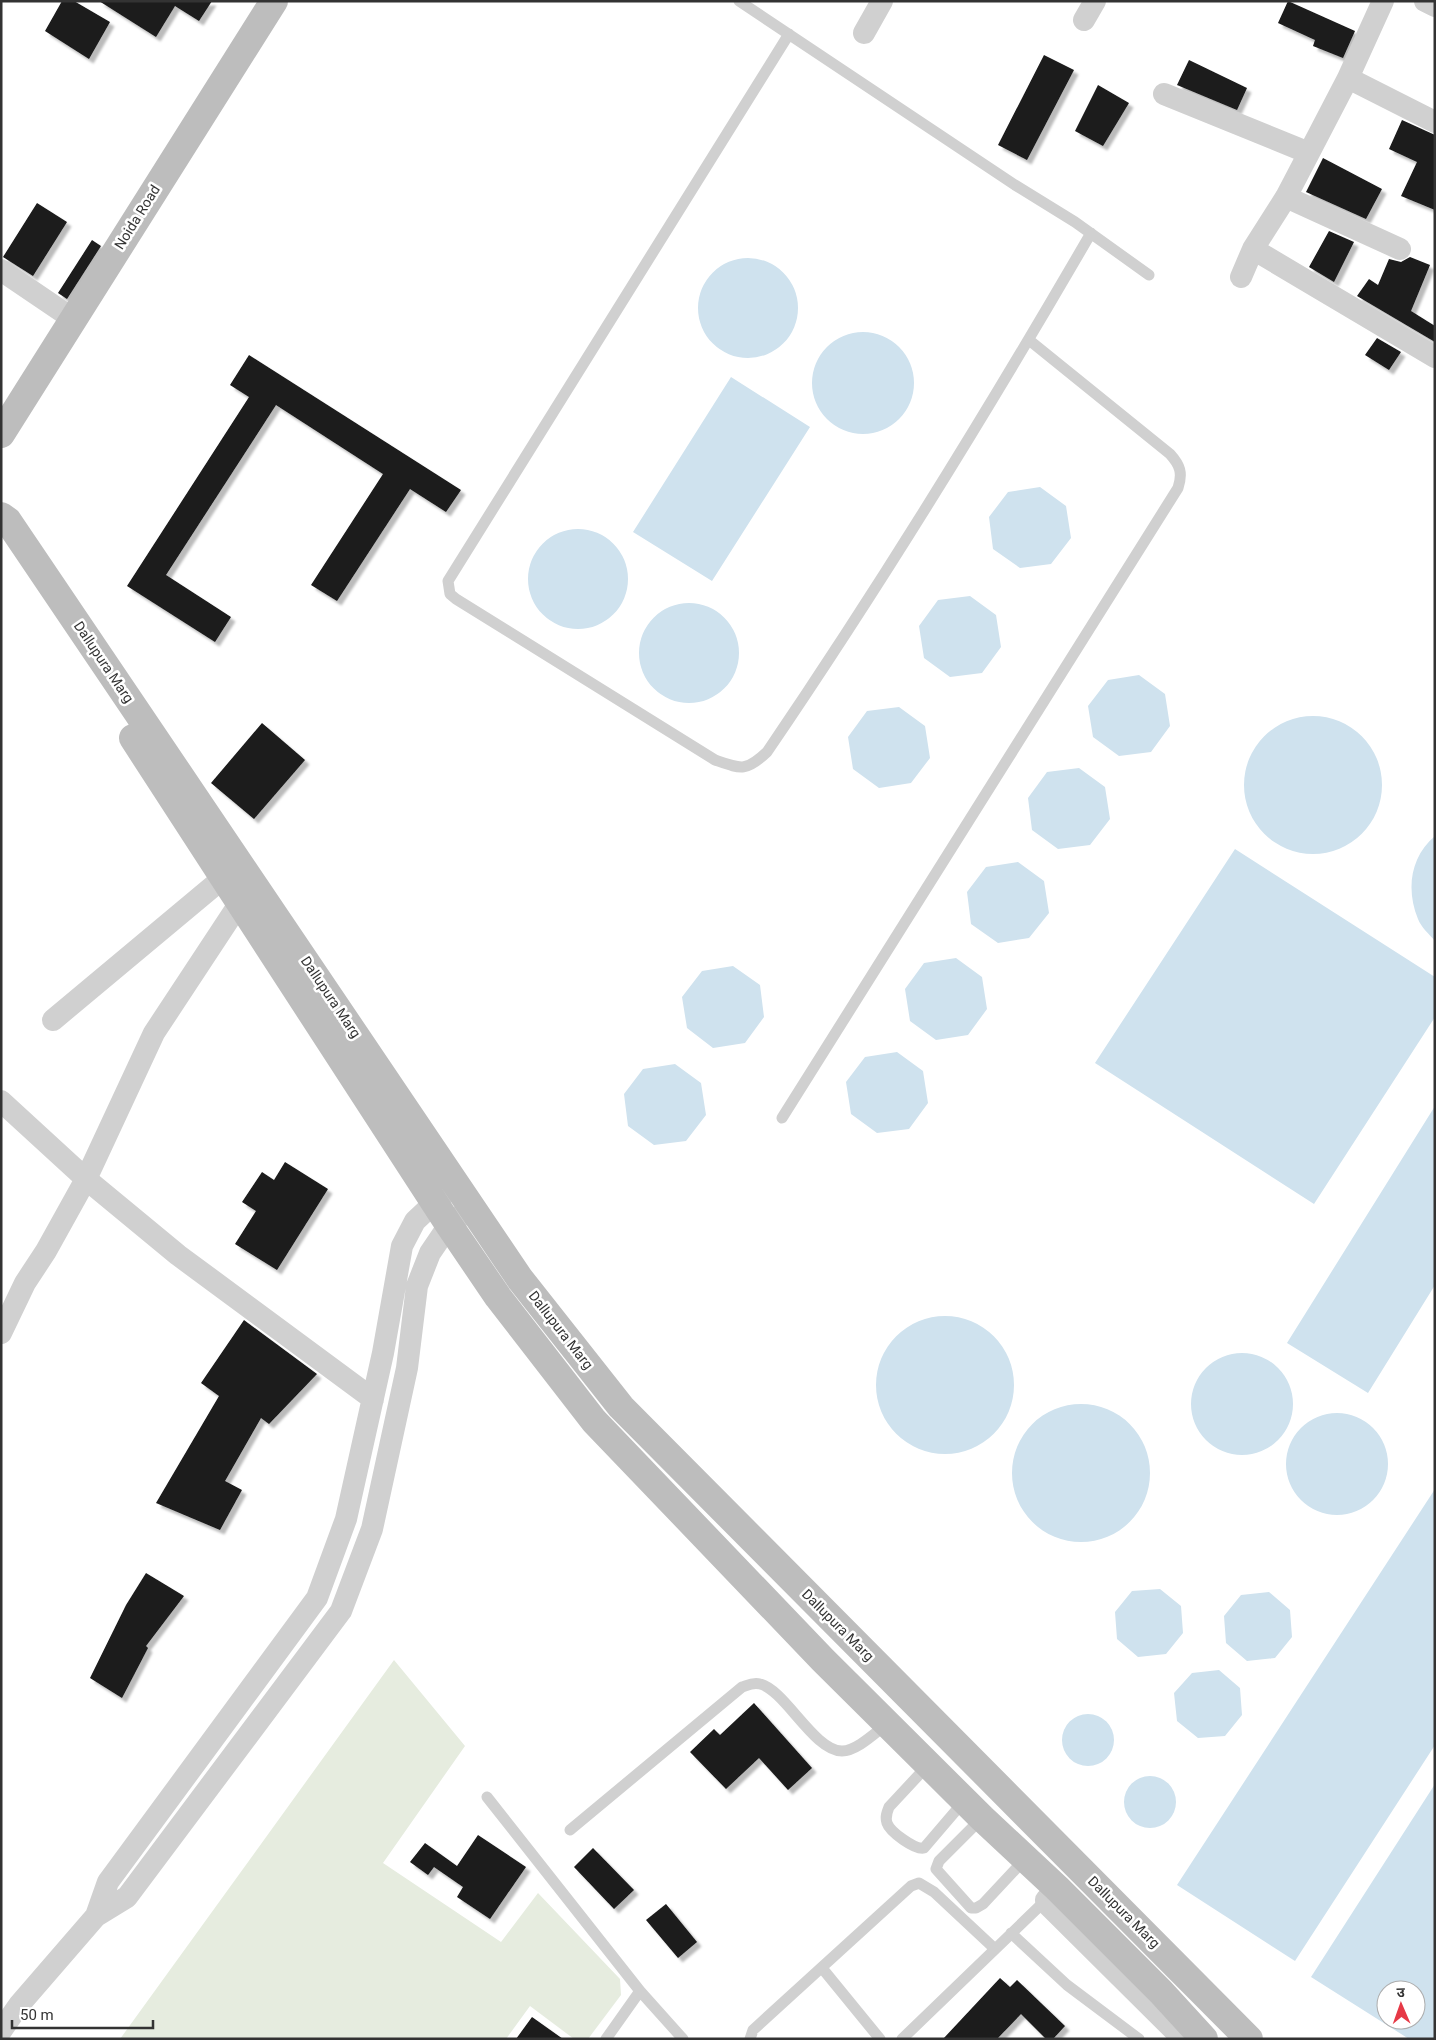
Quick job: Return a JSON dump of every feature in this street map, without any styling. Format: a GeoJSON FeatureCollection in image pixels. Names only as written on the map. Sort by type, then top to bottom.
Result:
{"type":"FeatureCollection","features":[{"type":"Feature","properties":{"kind":"main road","name":"Noida Road"},"geometry":{"type":"LineString","coordinates":[[1,434],[274,1]]}},
{"type":"Feature","properties":{"kind":"main road","name":"Dallupura Marg"},"geometry":{"type":"LineString","coordinates":[[1,516],[8,521],[520,1279],[621,1407],[1249,2039]]}},
{"type":"Feature","properties":{"kind":"main road","name":"Dallupura Marg"},"geometry":{"type":"LineString","coordinates":[[1,537],[20,563],[223,878],[436,1201],[449,1225],[498,1297],[594,1421],[823,1660],[1026,1858],[1052,1894],[1161,1992],[1204,2039]]}},
{"type":"Feature","properties":{"kind":"street"},"geometry":{"type":"LineString","coordinates":[[864,33],[882,1]]}},
{"type":"Feature","properties":{"kind":"street"},"geometry":{"type":"LineString","coordinates":[[1241,277],[1253,249],[1286,197],[1348,78],[1383,1]]}},
{"type":"Feature","properties":{"kind":"street"},"geometry":{"type":"LineString","coordinates":[[1426,1],[1435,6]]}},
{"type":"Feature","properties":{"kind":"street"},"geometry":{"type":"LineString","coordinates":[[1348,78],[1435,122]]}},
{"type":"Feature","properties":{"kind":"street"},"geometry":{"type":"LineString","coordinates":[[1164,94],[1309,153]]}},
{"type":"Feature","properties":{"kind":"street"},"geometry":{"type":"LineString","coordinates":[[1286,197],[1400,249]]}},
{"type":"Feature","properties":{"kind":"street"},"geometry":{"type":"LineString","coordinates":[[1253,249],[1435,357]]}},
{"type":"Feature","properties":{"kind":"street"},"geometry":{"type":"LineString","coordinates":[[1,270],[73,319]]}},
{"type":"Feature","properties":{"kind":"street"},"geometry":{"type":"LineString","coordinates":[[53,1020],[223,878]]}},
{"type":"Feature","properties":{"kind":"street"},"geometry":{"type":"LineString","coordinates":[[1,1333],[26,1283],[86,1179],[154,1033],[240,904]]}},
{"type":"Feature","properties":{"kind":"street"},"geometry":{"type":"LineString","coordinates":[[1,1101],[86,1179],[178,1255],[373,1399]]}},
{"type":"Feature","properties":{"kind":"street"},"geometry":{"type":"LineString","coordinates":[[96,1916],[108,1882],[316,1598],[346,1519],[373,1399],[402,1246],[415,1221],[456,1183]]}},
{"type":"Feature","properties":{"kind":"street"},"geometry":{"type":"LineString","coordinates":[[1,2031],[10,1999],[96,1916],[127,1897],[341,1611],[372,1529],[407,1368],[417,1286],[430,1253],[449,1225],[472,1208]]}},
{"type":"Feature","properties":{"kind":"street"},"geometry":{"type":"LineString","coordinates":[[1052,1894],[1183,2039]]}},
{"type":"Feature","properties":{"kind":"lane"},"geometry":{"type":"LineString","coordinates":[[739,1],[1090,233],[1149,275]]}},
{"type":"Feature","properties":{"kind":"lane"},"geometry":{"type":"LineString","coordinates":[[789,34],[448,581],[450,594],[715,760],[739,769],[753,765],[767,752],[844,639],[1029,340],[1090,233]]}},
{"type":"Feature","properties":{"kind":"lane"},"geometry":{"type":"LineString","coordinates":[[782,1118],[1178,488],[1182,476],[1178,464],[1170,454],[1029,340]]}},
{"type":"Feature","properties":{"kind":"lane"},"geometry":{"type":"LineString","coordinates":[[570,1830],[742,1687],[752,1683],[761,1684],[773,1692],[815,1735],[832,1748],[841,1751],[852,1748],[887,1724]]}},
{"type":"Feature","properties":{"kind":"lane"},"geometry":{"type":"LineString","coordinates":[[929,1764],[889,1808],[886,1814],[889,1827],[914,1848],[924,1848],[974,1809]]}},
{"type":"Feature","properties":{"kind":"lane"},"geometry":{"type":"LineString","coordinates":[[487,1797],[640,1991],[683,2039]]}},
{"type":"Feature","properties":{"kind":"lane"},"geometry":{"type":"LineString","coordinates":[[974,1809],[936,1869],[971,1908],[976,1908],[983,1904],[1026,1858]]}},
{"type":"Feature","properties":{"kind":"lane"},"geometry":{"type":"LineString","coordinates":[[750,2039],[753,2030],[911,1886],[919,1883],[926,1885],[995,1948]]}},
{"type":"Feature","properties":{"kind":"lane"},"geometry":{"type":"LineString","coordinates":[[902,2039],[1052,1894]]}},
{"type":"Feature","properties":{"kind":"lane"},"geometry":{"type":"LineString","coordinates":[[1011,1933],[1079,1995],[1139,2039]]}},
{"type":"Feature","properties":{"kind":"lane"},"geometry":{"type":"LineString","coordinates":[[822,1968],[880,2039]]}},
{"type":"Feature","properties":{"kind":"lane"},"geometry":{"type":"LineString","coordinates":[[606,2039],[640,1991]]}},
{"type":"Feature","properties":{"kind":"shaded area"},"geometry":{"type":"Polygon","coordinates":[[[394,1660],[465,1746],[383,1863],[501,1942],[538,1893],[620,1979],[621,1995],[588,2039],[574,2039],[530,2006],[506,2039],[120,2039],[394,1660]]]}},
{"type":"Feature","properties":{"kind":"water"},"geometry":{"type":"Polygon","coordinates":[[[738,258],[758,258],[767,261],[784,272],[795,289],[798,298],[798,318],[795,327],[784,344],[767,355],[758,358],[738,358],[720,350],[706,336],[698,318],[698,298],[706,280],[720,266],[738,258]]]}},
{"type":"Feature","properties":{"kind":"water"},"geometry":{"type":"Polygon","coordinates":[[[863,332],[882,336],[899,347],[910,364],[914,383],[910,402],[899,419],[882,430],[863,434],[844,430],[827,419],[816,402],[812,383],[816,364],[827,347],[844,336],[863,332]]]}},
{"type":"Feature","properties":{"kind":"water"},"geometry":{"type":"Polygon","coordinates":[[[731,377],[810,427],[712,581],[633,532],[731,377]]]}},
{"type":"Feature","properties":{"kind":"water"},"geometry":{"type":"Polygon","coordinates":[[[1040,487],[1066,506],[1071,538],[1051,564],[1020,568],[993,549],[989,517],[1008,492],[1040,487]]]}},
{"type":"Feature","properties":{"kind":"water"},"geometry":{"type":"Polygon","coordinates":[[[578,529],[597,532],[614,543],[625,560],[628,579],[625,598],[614,615],[597,626],[578,629],[559,626],[542,615],[531,598],[528,579],[531,560],[542,543],[559,532],[578,529]]]}},
{"type":"Feature","properties":{"kind":"water"},"geometry":{"type":"Polygon","coordinates":[[[970,596],[996,615],[1001,647],[982,673],[950,677],[924,658],[919,626],[938,600],[970,596]]]}},
{"type":"Feature","properties":{"kind":"water"},"geometry":{"type":"Polygon","coordinates":[[[689,603],[708,606],[725,617],[736,634],[739,653],[736,672],[725,689],[708,700],[689,703],[670,700],[653,689],[642,672],[639,653],[642,634],[653,617],[670,606],[689,603]]]}},
{"type":"Feature","properties":{"kind":"water"},"geometry":{"type":"Polygon","coordinates":[[[1139,675],[1165,694],[1170,726],[1151,752],[1119,756],[1093,737],[1088,706],[1108,680],[1139,675]]]}},
{"type":"Feature","properties":{"kind":"water"},"geometry":{"type":"Polygon","coordinates":[[[899,707],[925,726],[930,758],[911,783],[879,788],[853,769],[848,737],[867,711],[899,707]]]}},
{"type":"Feature","properties":{"kind":"water"},"geometry":{"type":"Polygon","coordinates":[[[1313,716],[1339,721],[1362,736],[1377,759],[1382,785],[1377,811],[1362,834],[1339,849],[1313,854],[1287,849],[1264,834],[1249,811],[1244,785],[1249,759],[1264,736],[1287,721],[1313,716]]]}},
{"type":"Feature","properties":{"kind":"water"},"geometry":{"type":"Polygon","coordinates":[[[1079,768],[1105,787],[1110,819],[1090,845],[1058,849],[1032,830],[1028,798],[1047,772],[1079,768]]]}},
{"type":"Feature","properties":{"kind":"water"},"geometry":{"type":"Polygon","coordinates":[[[1435,836],[1435,941],[1423,928],[1418,919],[1412,897],[1412,886],[1415,864],[1427,844],[1435,836]]]}},
{"type":"Feature","properties":{"kind":"water"},"geometry":{"type":"Polygon","coordinates":[[[1235,849],[1435,977],[1435,1017],[1314,1204],[1095,1063],[1235,849]]]}},
{"type":"Feature","properties":{"kind":"water"},"geometry":{"type":"Polygon","coordinates":[[[1018,862],[1044,881],[1049,913],[1029,938],[998,943],[971,924],[967,892],[986,867],[1018,862]]]}},
{"type":"Feature","properties":{"kind":"water"},"geometry":{"type":"Polygon","coordinates":[[[956,958],[982,977],[987,1009],[968,1035],[936,1040],[910,1021],[905,989],[924,963],[956,958]]]}},
{"type":"Feature","properties":{"kind":"water"},"geometry":{"type":"Polygon","coordinates":[[[733,966],[760,985],[764,1017],[745,1043],[713,1048],[687,1028],[682,997],[702,971],[733,966]]]}},
{"type":"Feature","properties":{"kind":"water"},"geometry":{"type":"Polygon","coordinates":[[[897,1052],[923,1071],[928,1103],[909,1129],[877,1133],[851,1114],[846,1082],[865,1057],[897,1052]]]}},
{"type":"Feature","properties":{"kind":"water"},"geometry":{"type":"Polygon","coordinates":[[[675,1064],[701,1083],[706,1115],[686,1141],[654,1145],[628,1126],[624,1094],[643,1069],[675,1064]]]}},
{"type":"Feature","properties":{"kind":"water"},"geometry":{"type":"Polygon","coordinates":[[[1435,1106],[1435,1285],[1368,1393],[1287,1343],[1435,1106]]]}},
{"type":"Feature","properties":{"kind":"water"},"geometry":{"type":"Polygon","coordinates":[[[945,1316],[971,1321],[983,1327],[994,1336],[1003,1347],[1009,1359],[1014,1385],[1009,1411],[1003,1423],[994,1434],[983,1443],[971,1449],[945,1454],[919,1449],[907,1443],[896,1434],[887,1423],[881,1411],[876,1385],[881,1359],[887,1347],[896,1336],[907,1327],[919,1321],[945,1316]]]}},
{"type":"Feature","properties":{"kind":"water"},"geometry":{"type":"Polygon","coordinates":[[[1242,1353],[1261,1357],[1278,1368],[1289,1385],[1293,1404],[1289,1423],[1278,1440],[1261,1451],[1242,1455],[1223,1451],[1206,1440],[1195,1423],[1191,1404],[1195,1385],[1206,1368],[1223,1357],[1242,1353]]]}},
{"type":"Feature","properties":{"kind":"water"},"geometry":{"type":"Polygon","coordinates":[[[1081,1404],[1107,1409],[1119,1415],[1130,1424],[1139,1435],[1145,1447],[1150,1473],[1145,1499],[1139,1511],[1130,1522],[1119,1531],[1107,1537],[1081,1542],[1055,1537],[1043,1531],[1032,1522],[1023,1511],[1017,1499],[1012,1473],[1017,1447],[1023,1435],[1032,1424],[1043,1415],[1055,1409],[1081,1404]]]}},
{"type":"Feature","properties":{"kind":"water"},"geometry":{"type":"Polygon","coordinates":[[[1337,1413],[1356,1417],[1373,1428],[1384,1445],[1388,1464],[1384,1483],[1373,1500],[1356,1511],[1337,1515],[1318,1511],[1301,1500],[1290,1483],[1286,1464],[1290,1445],[1301,1428],[1318,1417],[1337,1413]]]}},
{"type":"Feature","properties":{"kind":"water"},"geometry":{"type":"Polygon","coordinates":[[[1435,1489],[1435,1745],[1295,1961],[1177,1885],[1435,1489]]]}},
{"type":"Feature","properties":{"kind":"water"},"geometry":{"type":"Polygon","coordinates":[[[1160,1589],[1181,1606],[1183,1633],[1166,1654],[1138,1657],[1117,1639],[1115,1612],[1132,1591],[1160,1589]]]}},
{"type":"Feature","properties":{"kind":"water"},"geometry":{"type":"Polygon","coordinates":[[[1269,1592],[1290,1610],[1292,1637],[1275,1658],[1247,1661],[1226,1643],[1224,1616],[1241,1595],[1269,1592]]]}},
{"type":"Feature","properties":{"kind":"water"},"geometry":{"type":"Polygon","coordinates":[[[1219,1670],[1240,1688],[1242,1715],[1225,1736],[1198,1738],[1177,1721],[1174,1693],[1192,1673],[1219,1670]]]}},
{"type":"Feature","properties":{"kind":"water"},"geometry":{"type":"Polygon","coordinates":[[[1083,1714],[1093,1714],[1102,1718],[1110,1726],[1114,1740],[1110,1754],[1102,1762],[1093,1766],[1083,1766],[1074,1762],[1066,1754],[1062,1745],[1062,1735],[1066,1726],[1074,1718],[1083,1714]]]}},
{"type":"Feature","properties":{"kind":"water"},"geometry":{"type":"Polygon","coordinates":[[[1145,1776],[1155,1776],[1164,1780],[1172,1788],[1176,1802],[1172,1816],[1164,1824],[1155,1828],[1145,1828],[1136,1824],[1128,1816],[1124,1807],[1124,1797],[1128,1788],[1136,1780],[1145,1776]]]}},
{"type":"Feature","properties":{"kind":"water"},"geometry":{"type":"Polygon","coordinates":[[[1435,1784],[1435,2039],[1409,2039],[1395,2030],[1426,2030],[1426,1980],[1376,1980],[1376,2018],[1311,1977],[1435,1784]]]}},
{"type":"Feature","properties":{"kind":"building"},"geometry":{"type":"Polygon","coordinates":[[[62,1],[74,1],[110,22],[89,59],[45,31],[62,1]]]}},
{"type":"Feature","properties":{"kind":"building"},"geometry":{"type":"Polygon","coordinates":[[[99,1],[212,1],[199,21],[175,6],[156,37],[99,1]]]}},
{"type":"Feature","properties":{"kind":"building"},"geometry":{"type":"Polygon","coordinates":[[[1288,1],[1355,31],[1343,58],[1313,46],[1315,40],[1278,23],[1288,1]]]}},
{"type":"Feature","properties":{"kind":"building"},"geometry":{"type":"Polygon","coordinates":[[[1044,55],[1074,70],[1027,160],[998,145],[1044,55]]]}},
{"type":"Feature","properties":{"kind":"building"},"geometry":{"type":"Polygon","coordinates":[[[1189,60],[1247,88],[1237,110],[1177,85],[1189,60]]]}},
{"type":"Feature","properties":{"kind":"building"},"geometry":{"type":"Polygon","coordinates":[[[1098,85],[1129,103],[1103,146],[1075,131],[1098,85]]]}},
{"type":"Feature","properties":{"kind":"building"},"geometry":{"type":"Polygon","coordinates":[[[1402,120],[1435,135],[1435,210],[1401,196],[1417,162],[1389,149],[1402,120]]]}},
{"type":"Feature","properties":{"kind":"building"},"geometry":{"type":"Polygon","coordinates":[[[1323,158],[1382,189],[1366,219],[1306,192],[1323,158]]]}},
{"type":"Feature","properties":{"kind":"building"},"geometry":{"type":"Polygon","coordinates":[[[37,203],[67,222],[33,276],[3,257],[37,203]]]}},
{"type":"Feature","properties":{"kind":"building"},"geometry":{"type":"Polygon","coordinates":[[[1329,231],[1354,242],[1334,282],[1309,267],[1329,231]]]}},
{"type":"Feature","properties":{"kind":"building"},"geometry":{"type":"Polygon","coordinates":[[[92,240],[101,246],[67,299],[58,293],[92,240]]]}},
{"type":"Feature","properties":{"kind":"building"},"geometry":{"type":"Polygon","coordinates":[[[1410,257],[1430,265],[1411,311],[1435,326],[1435,342],[1357,296],[1369,279],[1378,285],[1389,259],[1401,262],[1410,257]]]}},
{"type":"Feature","properties":{"kind":"building"},"geometry":{"type":"Polygon","coordinates":[[[1377,338],[1401,352],[1389,370],[1365,355],[1377,338]]]}},
{"type":"Feature","properties":{"kind":"building"},"geometry":{"type":"Polygon","coordinates":[[[249,355],[461,490],[446,512],[410,489],[337,601],[311,585],[383,474],[276,405],[166,575],[231,617],[215,642],[127,586],[249,397],[230,385],[249,355]]]}},
{"type":"Feature","properties":{"kind":"building"},"geometry":{"type":"Polygon","coordinates":[[[262,723],[305,760],[254,819],[211,783],[262,723]]]}},
{"type":"Feature","properties":{"kind":"building"},"geometry":{"type":"Polygon","coordinates":[[[285,1162],[328,1189],[277,1270],[235,1244],[256,1211],[242,1202],[262,1172],[274,1180],[285,1162]]]}},
{"type":"Feature","properties":{"kind":"building"},"geometry":{"type":"Polygon","coordinates":[[[244,1320],[317,1374],[269,1424],[261,1418],[225,1481],[242,1490],[220,1530],[156,1503],[219,1396],[201,1383],[244,1320]]]}},
{"type":"Feature","properties":{"kind":"building"},"geometry":{"type":"Polygon","coordinates":[[[146,1573],[184,1596],[146,1646],[148,1648],[122,1698],[90,1678],[126,1605],[146,1573]]]}},
{"type":"Feature","properties":{"kind":"building"},"geometry":{"type":"Polygon","coordinates":[[[754,1703],[812,1768],[788,1790],[759,1758],[726,1789],[690,1752],[714,1729],[720,1735],[754,1703]]]}},
{"type":"Feature","properties":{"kind":"building"},"geometry":{"type":"Polygon","coordinates":[[[478,1835],[526,1867],[490,1919],[457,1897],[463,1887],[434,1867],[428,1875],[410,1862],[425,1843],[457,1866],[478,1835]]]}},
{"type":"Feature","properties":{"kind":"building"},"geometry":{"type":"Polygon","coordinates":[[[593,1848],[634,1890],[614,1909],[574,1867],[593,1848]]]}},
{"type":"Feature","properties":{"kind":"building"},"geometry":{"type":"Polygon","coordinates":[[[666,1904],[697,1942],[678,1958],[646,1920],[666,1904]]]}},
{"type":"Feature","properties":{"kind":"building"},"geometry":{"type":"Polygon","coordinates":[[[1000,1978],[1010,1987],[1017,1980],[1065,2026],[1053,2039],[1046,2039],[1021,2014],[997,2039],[943,2039],[1000,1978]]]}},
{"type":"Feature","properties":{"kind":"building"},"geometry":{"type":"Polygon","coordinates":[[[532,2017],[563,2039],[516,2039],[532,2017]]]}}]}
